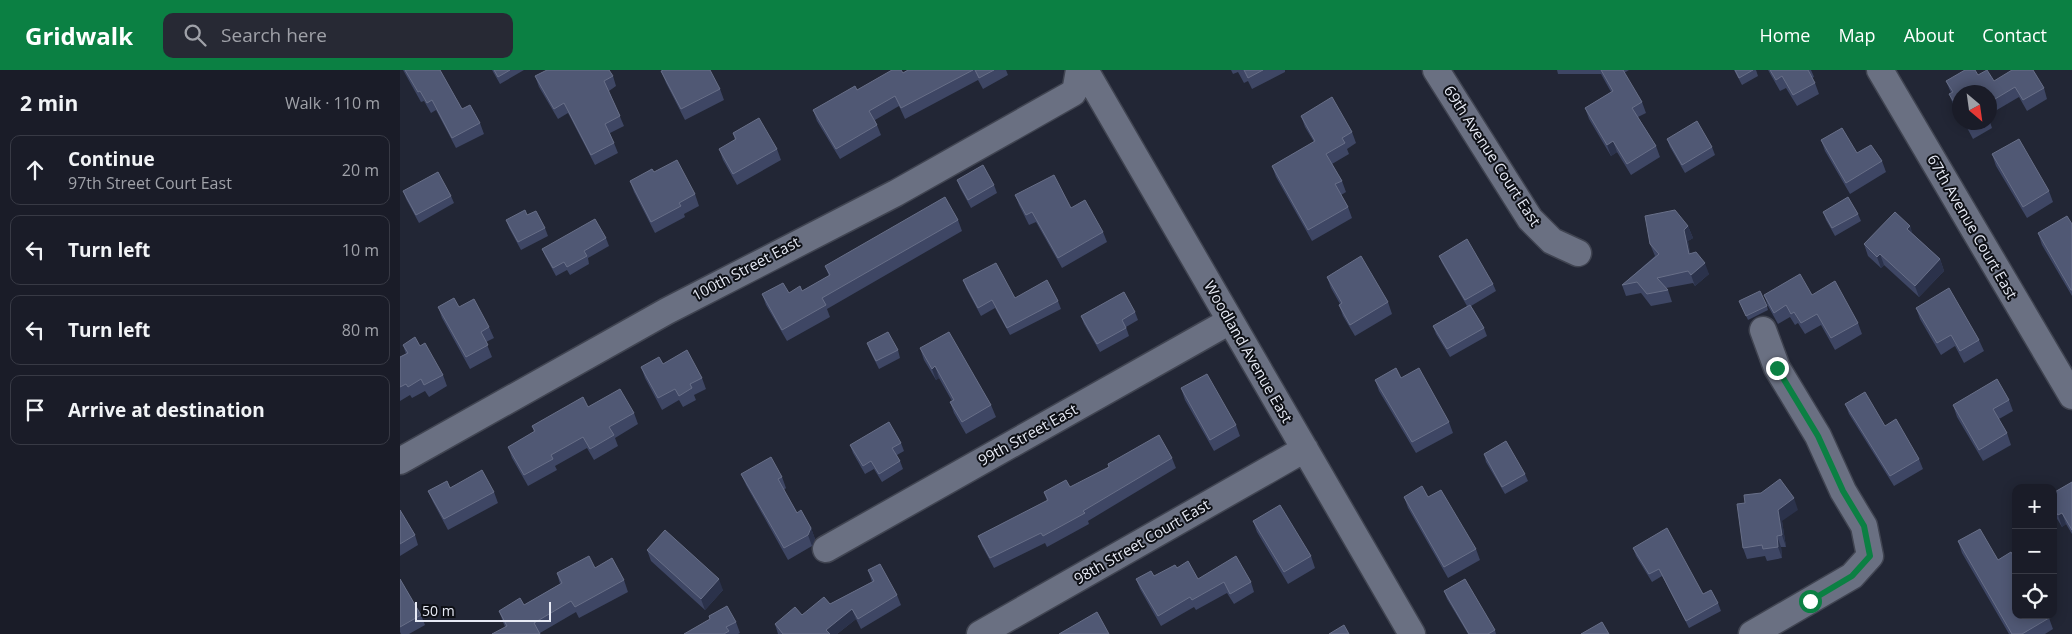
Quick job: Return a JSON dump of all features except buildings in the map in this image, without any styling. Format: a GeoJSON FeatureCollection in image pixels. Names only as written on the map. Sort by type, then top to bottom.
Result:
{"type":"FeatureCollection","features":[{"type":"Feature","properties":{"kind":"street","name":"100th Street East"},"geometry":{"type":"LineString","coordinates":[[400,461],[667,311],[896,193],[1072,93],[1076,87],[1079,70]]}},
{"type":"Feature","properties":{"kind":"street","name":"Woodland Avenue East"},"geometry":{"type":"LineString","coordinates":[[1085,70],[1412,634]]}},
{"type":"Feature","properties":{"kind":"street","name":"69th Avenue Court East"},"geometry":{"type":"LineString","coordinates":[[1436,70],[1530,219],[1552,241],[1578,253]]}},
{"type":"Feature","properties":{"kind":"street","name":"67th Avenue Court East"},"geometry":{"type":"LineString","coordinates":[[1880,70],[2068,390]]}},
{"type":"Feature","properties":{"kind":"street","name":"99th Street East"},"geometry":{"type":"LineString","coordinates":[[826,549],[1230,321]]}},
{"type":"Feature","properties":{"kind":"street"},"geometry":{"type":"LineString","coordinates":[[1752,634],[1852,576],[1870,556],[1864,526],[1843,491],[1818,436],[1777,368],[1762,330]]}},
{"type":"Feature","properties":{"kind":"street","name":"98th Street Court East"},"geometry":{"type":"LineString","coordinates":[[980,634],[1305,449]]}},
{"type":"Feature","properties":{"kind":"route"},"geometry":{"type":"LineString","coordinates":[[1777,368],[1818,436],[1843,491],[1864,526],[1870,556],[1852,576],[1810,601]]}}]}
